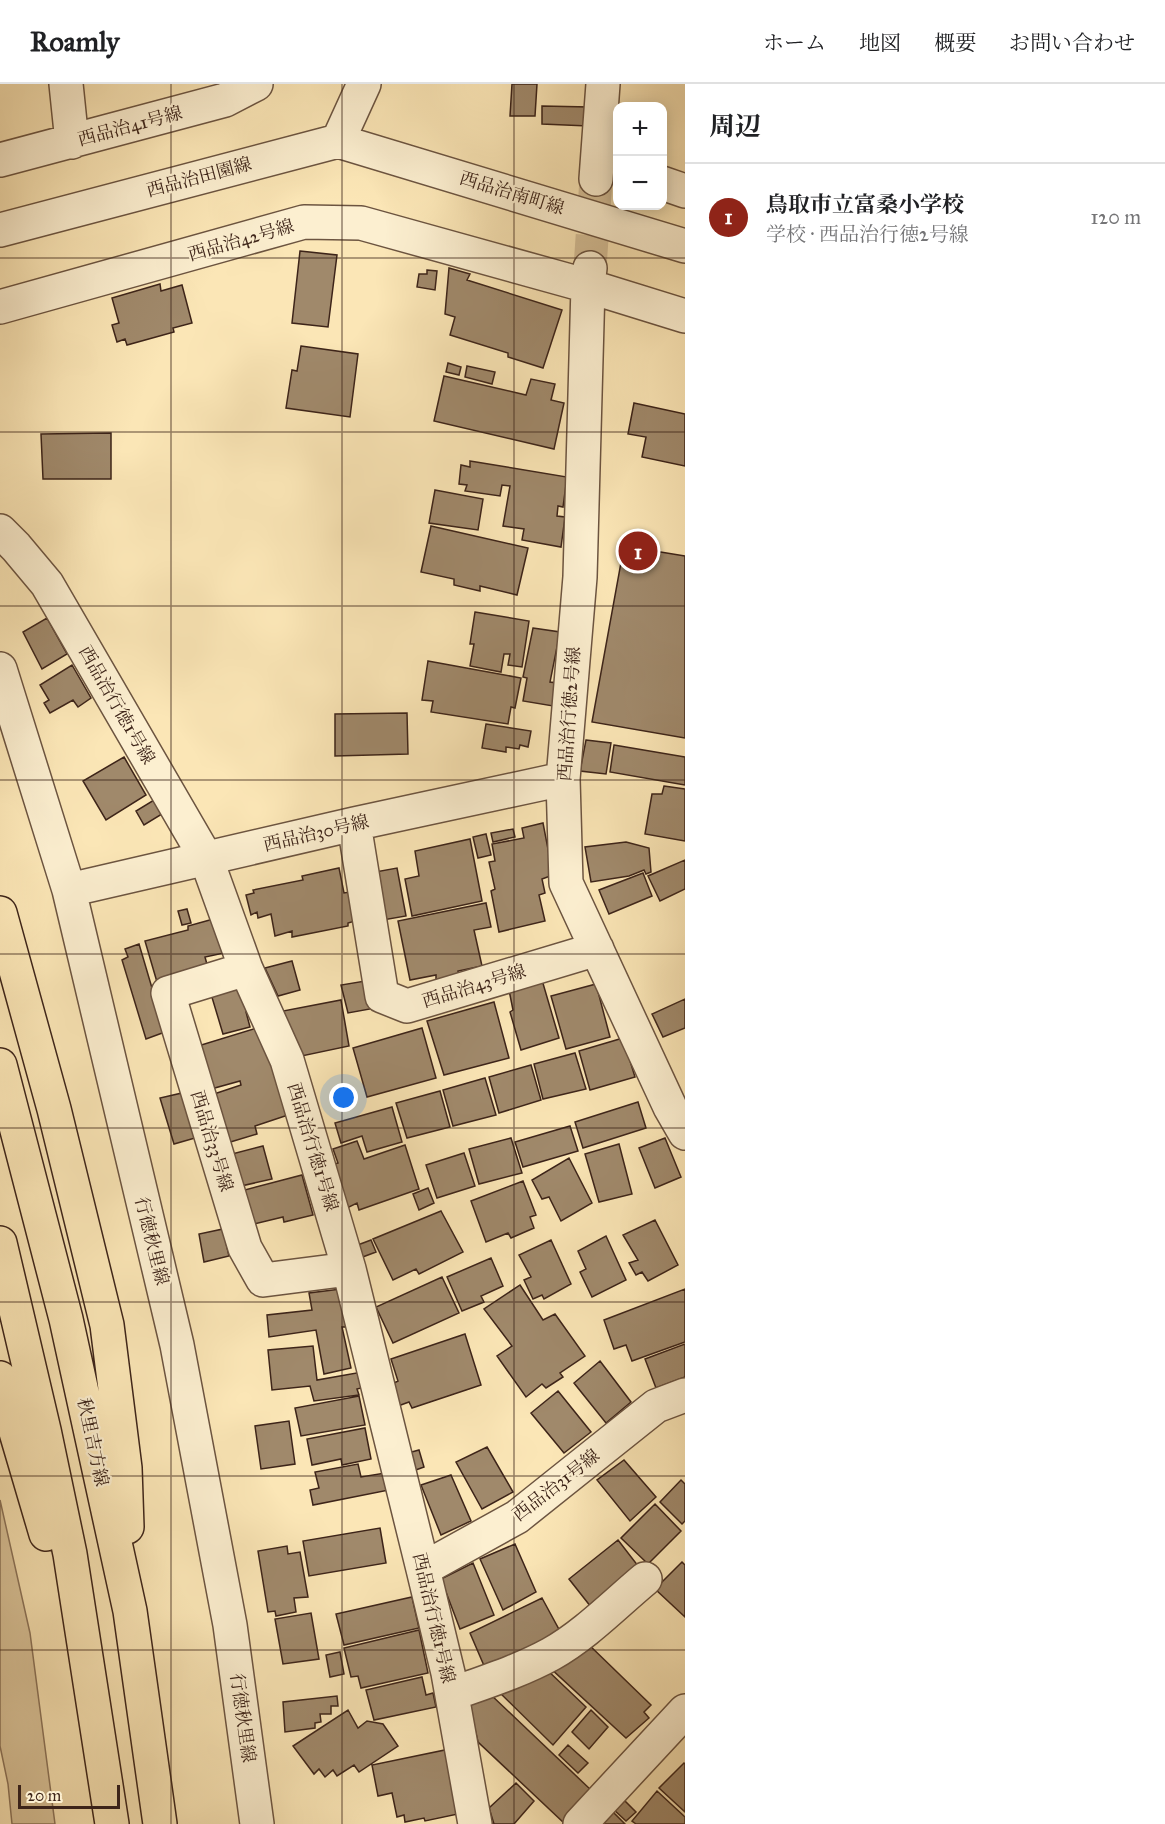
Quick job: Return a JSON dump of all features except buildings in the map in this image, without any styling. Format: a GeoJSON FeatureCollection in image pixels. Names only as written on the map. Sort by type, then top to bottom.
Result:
{"type":"FeatureCollection","features":[{"type":"Feature","properties":{"kind":"main road"},"geometry":{"type":"LineString","coordinates":[[0,913],[54,1109],[107,1325],[124,1468],[130,1611]]}},
{"type":"Feature","properties":{"kind":"main road","name":"秋里吉方線"},"geometry":{"type":"LineString","coordinates":[[0,1065],[66,1319],[130,1611],[160,1824]]}},
{"type":"Feature","properties":{"kind":"main road"},"geometry":{"type":"LineString","coordinates":[[0,1243],[68,1543],[112,1824]]}},
{"type":"Feature","properties":{"kind":"main road"},"geometry":{"type":"LineString","coordinates":[[0,1378],[89,1679]]}},
{"type":"Feature","properties":{"kind":"street"},"geometry":{"type":"LineString","coordinates":[[66,84],[72,142]]}},
{"type":"Feature","properties":{"kind":"street","name":"西品治41号線"},"geometry":{"type":"LineString","coordinates":[[0,159],[72,142],[225,100],[256,84]]}},
{"type":"Feature","properties":{"kind":"street"},"geometry":{"type":"LineString","coordinates":[[338,141],[364,84]]}},
{"type":"Feature","properties":{"kind":"street"},"geometry":{"type":"LineString","coordinates":[[603,84],[604,169]]}},
{"type":"Feature","properties":{"kind":"street","name":"西品治田園線"},"geometry":{"type":"LineString","coordinates":[[0,230],[338,141]]}},
{"type":"Feature","properties":{"kind":"street","name":"西品治南町線"},"geometry":{"type":"LineString","coordinates":[[338,141],[685,246]]}},
{"type":"Feature","properties":{"kind":"street"},"geometry":{"type":"LineString","coordinates":[[667,184],[685,191]]}},
{"type":"Feature","properties":{"kind":"street","name":"西品治42号線"},"geometry":{"type":"LineString","coordinates":[[0,307],[303,222],[361,223],[589,277],[685,316]]}},
{"type":"Feature","properties":{"kind":"street","name":"西品治行徳2号線"},"geometry":{"type":"LineString","coordinates":[[589,277],[580,577],[562,779],[566,883],[670,1107],[685,1133]]}},
{"type":"Feature","properties":{"kind":"street","name":"西品治行徳1号線"},"geometry":{"type":"LineString","coordinates":[[0,531],[47,584],[206,858],[246,969],[287,1060],[349,1269],[423,1569],[452,1694],[475,1824]]}},
{"type":"Feature","properties":{"kind":"street","name":"行徳秋里線"},"geometry":{"type":"LineString","coordinates":[[0,669],[69,890],[177,1345],[230,1625],[256,1824]]}},
{"type":"Feature","properties":{"kind":"street","name":"西品治30号線"},"geometry":{"type":"LineString","coordinates":[[69,890],[562,779]]}},
{"type":"Feature","properties":{"kind":"street","name":"西品治43号線"},"geometry":{"type":"LineString","coordinates":[[354,824],[382,996],[407,1006],[597,949]]}},
{"type":"Feature","properties":{"kind":"street","name":"西品治33号線"},"geometry":{"type":"LineString","coordinates":[[246,969],[168,993],[245,1248],[262,1280],[349,1269]]}},
{"type":"Feature","properties":{"kind":"street","name":"西品治31号線"},"geometry":{"type":"LineString","coordinates":[[423,1569],[517,1517],[656,1406],[685,1395]]}},
{"type":"Feature","properties":{"kind":"street"},"geometry":{"type":"LineString","coordinates":[[452,1694],[522,1668],[552,1653],[645,1579]]}},
{"type":"Feature","properties":{"kind":"street"},"geometry":{"type":"LineString","coordinates":[[580,1824],[685,1712]]}},
{"type":"Feature","properties":{"kind":"shaded area"},"geometry":{"type":"Polygon","coordinates":[[[0,1500],[30,1633],[55,1824],[12,1824],[8,1784],[0,1746],[0,1500]]]}},
{"type":"Feature","properties":{"kind":"tunnel"},"geometry":{"type":"LineString","coordinates":[[590,268],[596,179]]}},
{"type":"Feature","properties":{"kind":"place","name":"鳥取市立富桑小学校"},"geometry":{"type":"Point","coordinates":[638,551]}}]}
